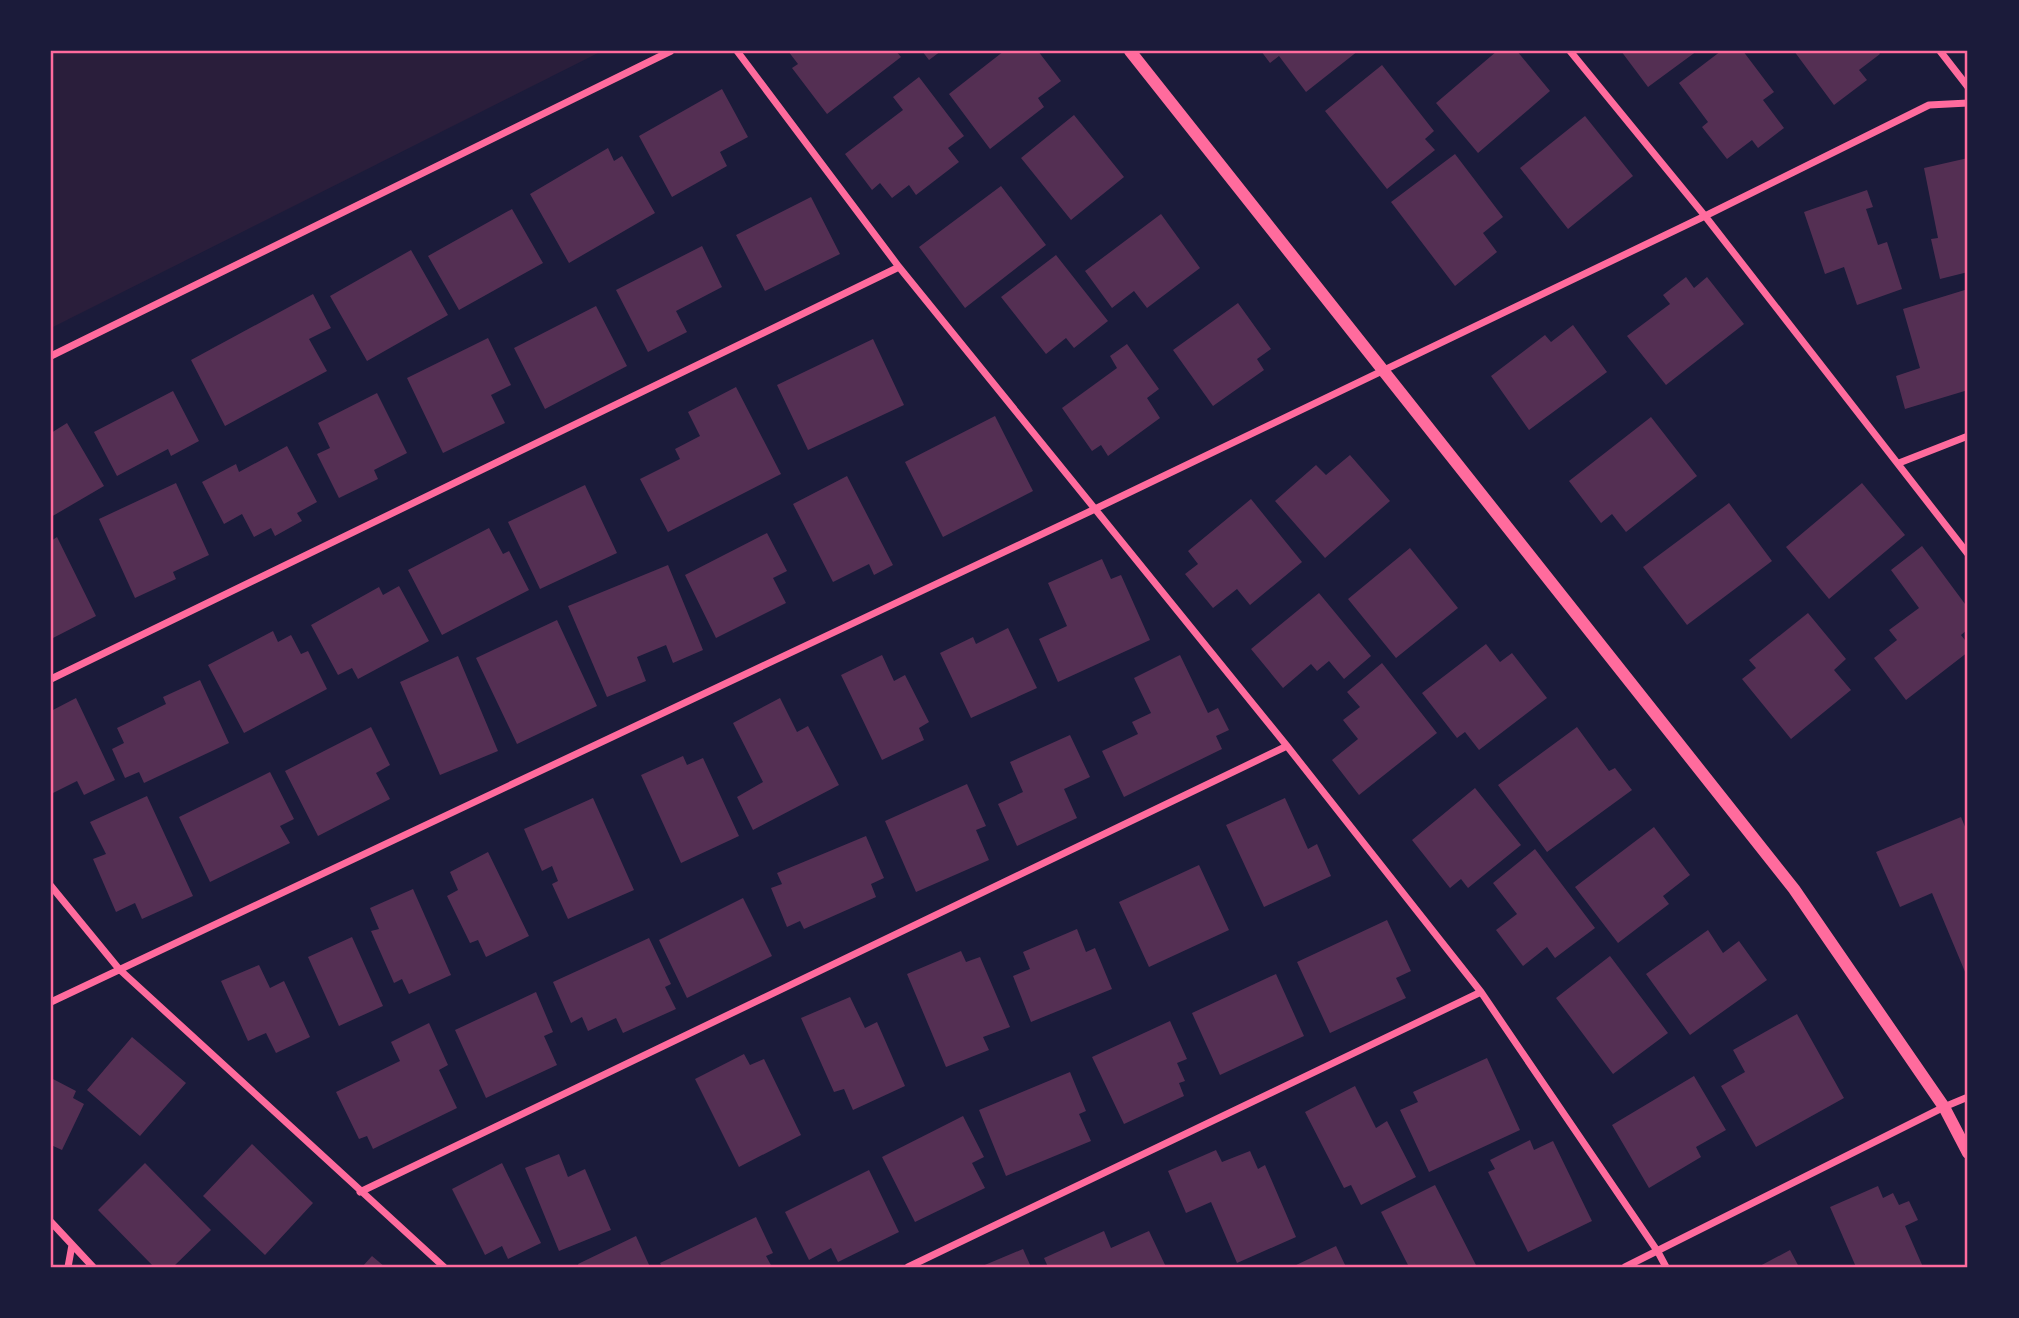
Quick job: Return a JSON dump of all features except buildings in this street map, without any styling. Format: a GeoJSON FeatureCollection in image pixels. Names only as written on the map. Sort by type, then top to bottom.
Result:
{"type":"FeatureCollection","features":[{"type":"Feature","properties":{"kind":"street"},"geometry":{"type":"LineString","coordinates":[[51,356],[671,51]]}},
{"type":"Feature","properties":{"kind":"street"},"geometry":{"type":"LineString","coordinates":[[737,51],[899,267],[1287,746],[1481,992],[1666,1267]]}},
{"type":"Feature","properties":{"kind":"street"},"geometry":{"type":"LineString","coordinates":[[1130,51],[1794,889],[1944,1107],[1968,1153]]}},
{"type":"Feature","properties":{"kind":"street"},"geometry":{"type":"LineString","coordinates":[[1570,51],[1705,216],[1968,554]]}},
{"type":"Feature","properties":{"kind":"street"},"geometry":{"type":"LineString","coordinates":[[1940,51],[1968,87]]}},
{"type":"Feature","properties":{"kind":"street"},"geometry":{"type":"LineString","coordinates":[[51,1002],[1096,509],[1705,216],[1929,105],[1968,103]]}},
{"type":"Feature","properties":{"kind":"street"},"geometry":{"type":"LineString","coordinates":[[51,679],[899,267]]}},
{"type":"Feature","properties":{"kind":"street"},"geometry":{"type":"LineString","coordinates":[[1899,463],[1968,436]]}},
{"type":"Feature","properties":{"kind":"street"},"geometry":{"type":"LineString","coordinates":[[360,1192],[1287,746]]}},
{"type":"Feature","properties":{"kind":"street"},"geometry":{"type":"LineString","coordinates":[[51,886],[119,969],[444,1267]]}},
{"type":"Feature","properties":{"kind":"street"},"geometry":{"type":"LineString","coordinates":[[908,1267],[1481,992]]}},
{"type":"Feature","properties":{"kind":"street"},"geometry":{"type":"LineString","coordinates":[[1625,1267],[1968,1097]]}},
{"type":"Feature","properties":{"kind":"street"},"geometry":{"type":"LineString","coordinates":[[51,1222],[93,1267]]}},
{"type":"Feature","properties":{"kind":"street"},"geometry":{"type":"LineString","coordinates":[[68,1267],[72,1245]]}},
{"type":"Feature","properties":{"kind":"shaded area"},"geometry":{"type":"Polygon","coordinates":[[[51,51],[602,51],[51,328],[51,51]]]}}]}
